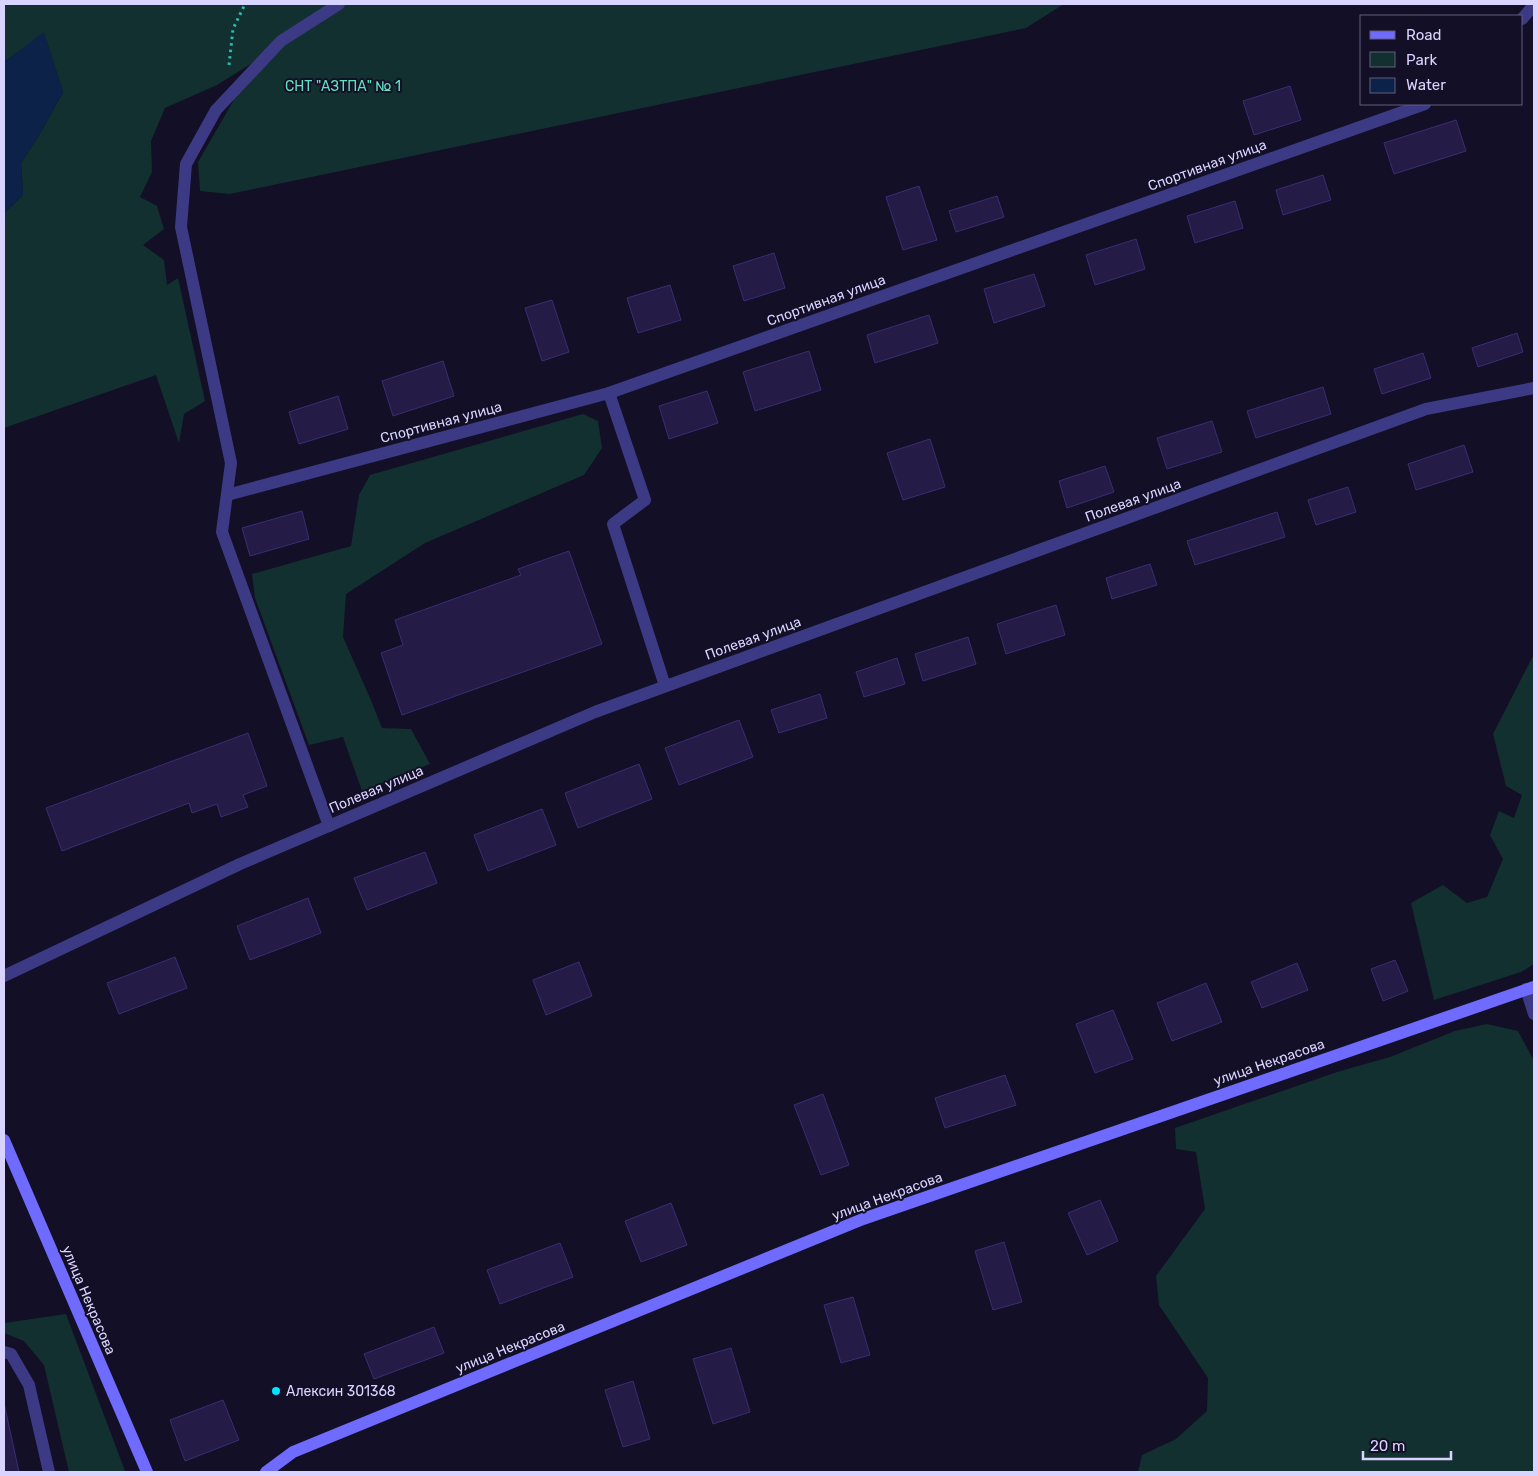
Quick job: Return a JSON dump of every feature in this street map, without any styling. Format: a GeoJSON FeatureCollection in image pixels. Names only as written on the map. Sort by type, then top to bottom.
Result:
{"type":"FeatureCollection","features":[{"type":"Feature","properties":{"kind":"main road","name":"улица Некрасова"},"geometry":{"type":"LineString","coordinates":[[266,1472],[293,1452],[863,1219],[1530,988]]}},
{"type":"Feature","properties":{"kind":"main road","name":"улица Некрасова"},"geometry":{"type":"LineString","coordinates":[[4,1140],[147,1472]]}},
{"type":"Feature","properties":{"kind":"street"},"geometry":{"type":"LineString","coordinates":[[329,826],[222,532],[231,463],[181,227],[186,164],[216,110],[281,41],[340,4]]}},
{"type":"Feature","properties":{"kind":"street"},"geometry":{"type":"LineString","coordinates":[[1523,18],[1534,5]]}},
{"type":"Feature","properties":{"kind":"street","name":"Спортивная улица"},"geometry":{"type":"LineString","coordinates":[[227,495],[609,393],[1422,105]]}},
{"type":"Feature","properties":{"kind":"street","name":"Полевая улица"},"geometry":{"type":"LineString","coordinates":[[4,976],[240,864],[595,712],[1426,409],[1534,388]]}},
{"type":"Feature","properties":{"kind":"street"},"geometry":{"type":"LineString","coordinates":[[609,393],[645,500],[613,524],[665,686]]}},
{"type":"Feature","properties":{"kind":"street"},"geometry":{"type":"LineString","coordinates":[[1530,988],[1534,1014]]}},
{"type":"Feature","properties":{"kind":"street"},"geometry":{"type":"LineString","coordinates":[[4,1352],[11,1354],[29,1385],[49,1472]]}},
{"type":"Feature","properties":{"kind":"path"},"geometry":{"type":"LineString","coordinates":[[229,67],[234,29],[245,4]]}},
{"type":"Feature","properties":{"kind":"green space","name":"СНТ \"АЗТПА\" № 1"},"geometry":{"type":"Polygon","coordinates":[[[4,4],[1064,4],[1026,28],[230,194],[200,191],[198,162],[257,60],[217,85],[165,108],[151,141],[152,172],[140,197],[157,206],[164,229],[143,245],[164,260],[167,285],[178,278],[205,401],[184,414],[179,443],[156,375],[4,428],[4,213],[23,195],[21,163],[63,92],[44,33],[4,62],[4,4]]]}},
{"type":"Feature","properties":{"kind":"green space"},"geometry":{"type":"Polygon","coordinates":[[[583,414],[598,421],[602,448],[584,475],[425,543],[346,594],[343,637],[382,728],[411,729],[430,764],[362,791],[343,737],[309,745],[255,598],[252,574],[351,546],[359,495],[370,475],[583,414]]]}},
{"type":"Feature","properties":{"kind":"green space"},"geometry":{"type":"Polygon","coordinates":[[[1534,654],[1534,964],[1521,972],[1434,1000],[1411,903],[1443,885],[1467,903],[1487,897],[1503,859],[1490,835],[1499,811],[1514,818],[1522,795],[1506,786],[1493,734],[1534,654]]]}},
{"type":"Feature","properties":{"kind":"green space"},"geometry":{"type":"Polygon","coordinates":[[[1487,1024],[1518,1031],[1534,1061],[1534,1472],[1138,1472],[1142,1455],[1176,1439],[1207,1411],[1208,1378],[1159,1305],[1156,1276],[1205,1209],[1196,1152],[1176,1149],[1175,1128],[1337,1072],[1390,1057],[1455,1031],[1487,1024]]]}},
{"type":"Feature","properties":{"kind":"green space"},"geometry":{"type":"Polygon","coordinates":[[[66,1314],[125,1472],[69,1472],[44,1365],[24,1341],[4,1333],[4,1323],[66,1314]]]}},
{"type":"Feature","properties":{"kind":"water"},"geometry":{"type":"Polygon","coordinates":[[[44,32],[63,92],[21,163],[23,195],[4,213],[4,62],[44,32]]]}},
{"type":"Feature","properties":{"kind":"building"},"geometry":{"type":"Polygon","coordinates":[[[1290,86],[1301,120],[1254,135],[1243,101],[1290,86]]]}},
{"type":"Feature","properties":{"kind":"building"},"geometry":{"type":"Polygon","coordinates":[[[1456,120],[1466,151],[1394,174],[1384,143],[1456,120]]]}},
{"type":"Feature","properties":{"kind":"building"},"geometry":{"type":"Polygon","coordinates":[[[1323,175],[1331,200],[1283,215],[1276,190],[1323,175]]]}},
{"type":"Feature","properties":{"kind":"building"},"geometry":{"type":"Polygon","coordinates":[[[919,186],[937,240],[903,250],[886,197],[919,186]]]}},
{"type":"Feature","properties":{"kind":"building"},"geometry":{"type":"Polygon","coordinates":[[[997,196],[1004,217],[956,232],[949,211],[997,196]]]}},
{"type":"Feature","properties":{"kind":"building"},"geometry":{"type":"Polygon","coordinates":[[[1235,201],[1243,228],[1195,243],[1187,216],[1235,201]]]}},
{"type":"Feature","properties":{"kind":"building"},"geometry":{"type":"Polygon","coordinates":[[[1136,239],[1145,269],[1095,285],[1086,255],[1136,239]]]}},
{"type":"Feature","properties":{"kind":"building"},"geometry":{"type":"Polygon","coordinates":[[[774,253],[785,288],[744,301],[733,266],[774,253]]]}},
{"type":"Feature","properties":{"kind":"building"},"geometry":{"type":"Polygon","coordinates":[[[1034,274],[1045,306],[994,323],[984,289],[1034,274]]]}},
{"type":"Feature","properties":{"kind":"building"},"geometry":{"type":"Polygon","coordinates":[[[670,285],[681,320],[638,333],[627,298],[670,285]]]}},
{"type":"Feature","properties":{"kind":"building"},"geometry":{"type":"Polygon","coordinates":[[[552,300],[569,352],[542,361],[525,308],[552,300]]]}},
{"type":"Feature","properties":{"kind":"building"},"geometry":{"type":"Polygon","coordinates":[[[929,315],[938,343],[875,363],[867,335],[929,315]]]}},
{"type":"Feature","properties":{"kind":"building"},"geometry":{"type":"Polygon","coordinates":[[[1517,333],[1523,352],[1478,367],[1472,348],[1517,333]]]}},
{"type":"Feature","properties":{"kind":"building"},"geometry":{"type":"Polygon","coordinates":[[[809,351],[821,390],[755,411],[743,372],[809,351]]]}},
{"type":"Feature","properties":{"kind":"building"},"geometry":{"type":"Polygon","coordinates":[[[1423,353],[1431,378],[1382,394],[1374,369],[1423,353]]]}},
{"type":"Feature","properties":{"kind":"building"},"geometry":{"type":"Polygon","coordinates":[[[443,361],[454,396],[393,416],[382,381],[443,361]]]}},
{"type":"Feature","properties":{"kind":"building"},"geometry":{"type":"Polygon","coordinates":[[[1323,387],[1331,414],[1256,438],[1247,411],[1323,387]]]}},
{"type":"Feature","properties":{"kind":"building"},"geometry":{"type":"Polygon","coordinates":[[[707,391],[718,423],[669,439],[659,406],[707,391]]]}},
{"type":"Feature","properties":{"kind":"building"},"geometry":{"type":"Polygon","coordinates":[[[338,396],[348,429],[299,444],[289,412],[338,396]]]}},
{"type":"Feature","properties":{"kind":"building"},"geometry":{"type":"Polygon","coordinates":[[[1212,421],[1222,452],[1167,469],[1157,438],[1212,421]]]}},
{"type":"Feature","properties":{"kind":"building"},"geometry":{"type":"Polygon","coordinates":[[[930,439],[945,487],[903,500],[887,453],[930,439]]]}},
{"type":"Feature","properties":{"kind":"building"},"geometry":{"type":"Polygon","coordinates":[[[1464,445],[1473,472],[1416,490],[1408,464],[1464,445]]]}},
{"type":"Feature","properties":{"kind":"building"},"geometry":{"type":"Polygon","coordinates":[[[1105,466],[1114,492],[1067,508],[1059,481],[1105,466]]]}},
{"type":"Feature","properties":{"kind":"building"},"geometry":{"type":"Polygon","coordinates":[[[1348,487],[1356,512],[1316,525],[1308,500],[1348,487]]]}},
{"type":"Feature","properties":{"kind":"building"},"geometry":{"type":"Polygon","coordinates":[[[302,511],[309,539],[250,556],[242,528],[302,511]]]}},
{"type":"Feature","properties":{"kind":"building"},"geometry":{"type":"Polygon","coordinates":[[[1277,512],[1285,537],[1195,565],[1187,541],[1277,512]]]}},
{"type":"Feature","properties":{"kind":"building"},"geometry":{"type":"Polygon","coordinates":[[[569,551],[602,644],[402,715],[381,653],[403,645],[395,620],[521,575],[518,569],[569,551]]]}},
{"type":"Feature","properties":{"kind":"building"},"geometry":{"type":"Polygon","coordinates":[[[1150,564],[1157,585],[1112,599],[1106,578],[1150,564]]]}},
{"type":"Feature","properties":{"kind":"building"},"geometry":{"type":"Polygon","coordinates":[[[1056,605],[1065,635],[1006,654],[997,624],[1056,605]]]}},
{"type":"Feature","properties":{"kind":"building"},"geometry":{"type":"Polygon","coordinates":[[[968,637],[976,664],[923,681],[915,654],[968,637]]]}},
{"type":"Feature","properties":{"kind":"building"},"geometry":{"type":"Polygon","coordinates":[[[897,658],[905,684],[864,697],[856,672],[897,658]]]}},
{"type":"Feature","properties":{"kind":"building"},"geometry":{"type":"Polygon","coordinates":[[[820,694],[827,718],[779,733],[771,710],[820,694]]]}},
{"type":"Feature","properties":{"kind":"building"},"geometry":{"type":"Polygon","coordinates":[[[739,720],[753,757],[679,785],[665,748],[739,720]]]}},
{"type":"Feature","properties":{"kind":"building"},"geometry":{"type":"Polygon","coordinates":[[[248,733],[267,786],[243,795],[248,807],[221,817],[217,804],[192,813],[189,803],[62,851],[46,808],[248,733]]]}},
{"type":"Feature","properties":{"kind":"building"},"geometry":{"type":"Polygon","coordinates":[[[639,764],[652,799],[578,828],[565,793],[639,764]]]}},
{"type":"Feature","properties":{"kind":"building"},"geometry":{"type":"Polygon","coordinates":[[[542,809],[556,845],[488,871],[474,835],[542,809]]]}},
{"type":"Feature","properties":{"kind":"building"},"geometry":{"type":"Polygon","coordinates":[[[425,852],[437,883],[367,910],[354,878],[425,852]]]}},
{"type":"Feature","properties":{"kind":"building"},"geometry":{"type":"Polygon","coordinates":[[[308,898],[321,933],[250,960],[237,926],[308,898]]]}},
{"type":"Feature","properties":{"kind":"building"},"geometry":{"type":"Polygon","coordinates":[[[175,957],[187,988],[119,1014],[107,983],[175,957]]]}},
{"type":"Feature","properties":{"kind":"building"},"geometry":{"type":"Polygon","coordinates":[[[1395,960],[1408,991],[1383,1001],[1371,969],[1395,960]]]}},
{"type":"Feature","properties":{"kind":"building"},"geometry":{"type":"Polygon","coordinates":[[[579,962],[592,996],[546,1015],[533,980],[579,962]]]}},
{"type":"Feature","properties":{"kind":"building"},"geometry":{"type":"Polygon","coordinates":[[[1297,963],[1308,990],[1262,1008],[1251,982],[1297,963]]]}},
{"type":"Feature","properties":{"kind":"building"},"geometry":{"type":"Polygon","coordinates":[[[1206,983],[1222,1022],[1172,1041],[1157,1003],[1206,983]]]}},
{"type":"Feature","properties":{"kind":"building"},"geometry":{"type":"Polygon","coordinates":[[[1113,1010],[1133,1059],[1095,1073],[1076,1024],[1113,1010]]]}},
{"type":"Feature","properties":{"kind":"building"},"geometry":{"type":"Polygon","coordinates":[[[1005,1075],[1016,1105],[945,1128],[935,1098],[1005,1075]]]}},
{"type":"Feature","properties":{"kind":"building"},"geometry":{"type":"Polygon","coordinates":[[[823,1094],[849,1165],[821,1175],[794,1105],[823,1094]]]}},
{"type":"Feature","properties":{"kind":"building"},"geometry":{"type":"Polygon","coordinates":[[[1100,1200],[1118,1241],[1087,1255],[1068,1213],[1100,1200]]]}},
{"type":"Feature","properties":{"kind":"building"},"geometry":{"type":"Polygon","coordinates":[[[671,1203],[687,1245],[641,1262],[625,1221],[671,1203]]]}},
{"type":"Feature","properties":{"kind":"building"},"geometry":{"type":"Polygon","coordinates":[[[1004,1242],[1022,1302],[993,1310],[975,1251],[1004,1242]]]}},
{"type":"Feature","properties":{"kind":"building"},"geometry":{"type":"Polygon","coordinates":[[[560,1243],[573,1277],[500,1304],[487,1270],[560,1243]]]}},
{"type":"Feature","properties":{"kind":"building"},"geometry":{"type":"Polygon","coordinates":[[[853,1297],[870,1355],[841,1363],[824,1305],[853,1297]]]}},
{"type":"Feature","properties":{"kind":"building"},"geometry":{"type":"Polygon","coordinates":[[[434,1327],[444,1353],[374,1379],[364,1354],[434,1327]]]}},
{"type":"Feature","properties":{"kind":"building"},"geometry":{"type":"Polygon","coordinates":[[[731,1348],[750,1412],[713,1424],[693,1359],[731,1348]]]}},
{"type":"Feature","properties":{"kind":"building"},"geometry":{"type":"Polygon","coordinates":[[[633,1381],[650,1439],[623,1447],[605,1390],[633,1381]]]}},
{"type":"Feature","properties":{"kind":"building"},"geometry":{"type":"Polygon","coordinates":[[[223,1400],[239,1440],[185,1461],[170,1420],[223,1400]]]}},
{"type":"Feature","properties":{"kind":"building"},"geometry":{"type":"Polygon","coordinates":[[[4,1403],[19,1472],[4,1472],[4,1403]]]}},
{"type":"Feature","properties":{"kind":"place","name":"Алексин 301368"},"geometry":{"type":"Point","coordinates":[276,1391]}}]}
